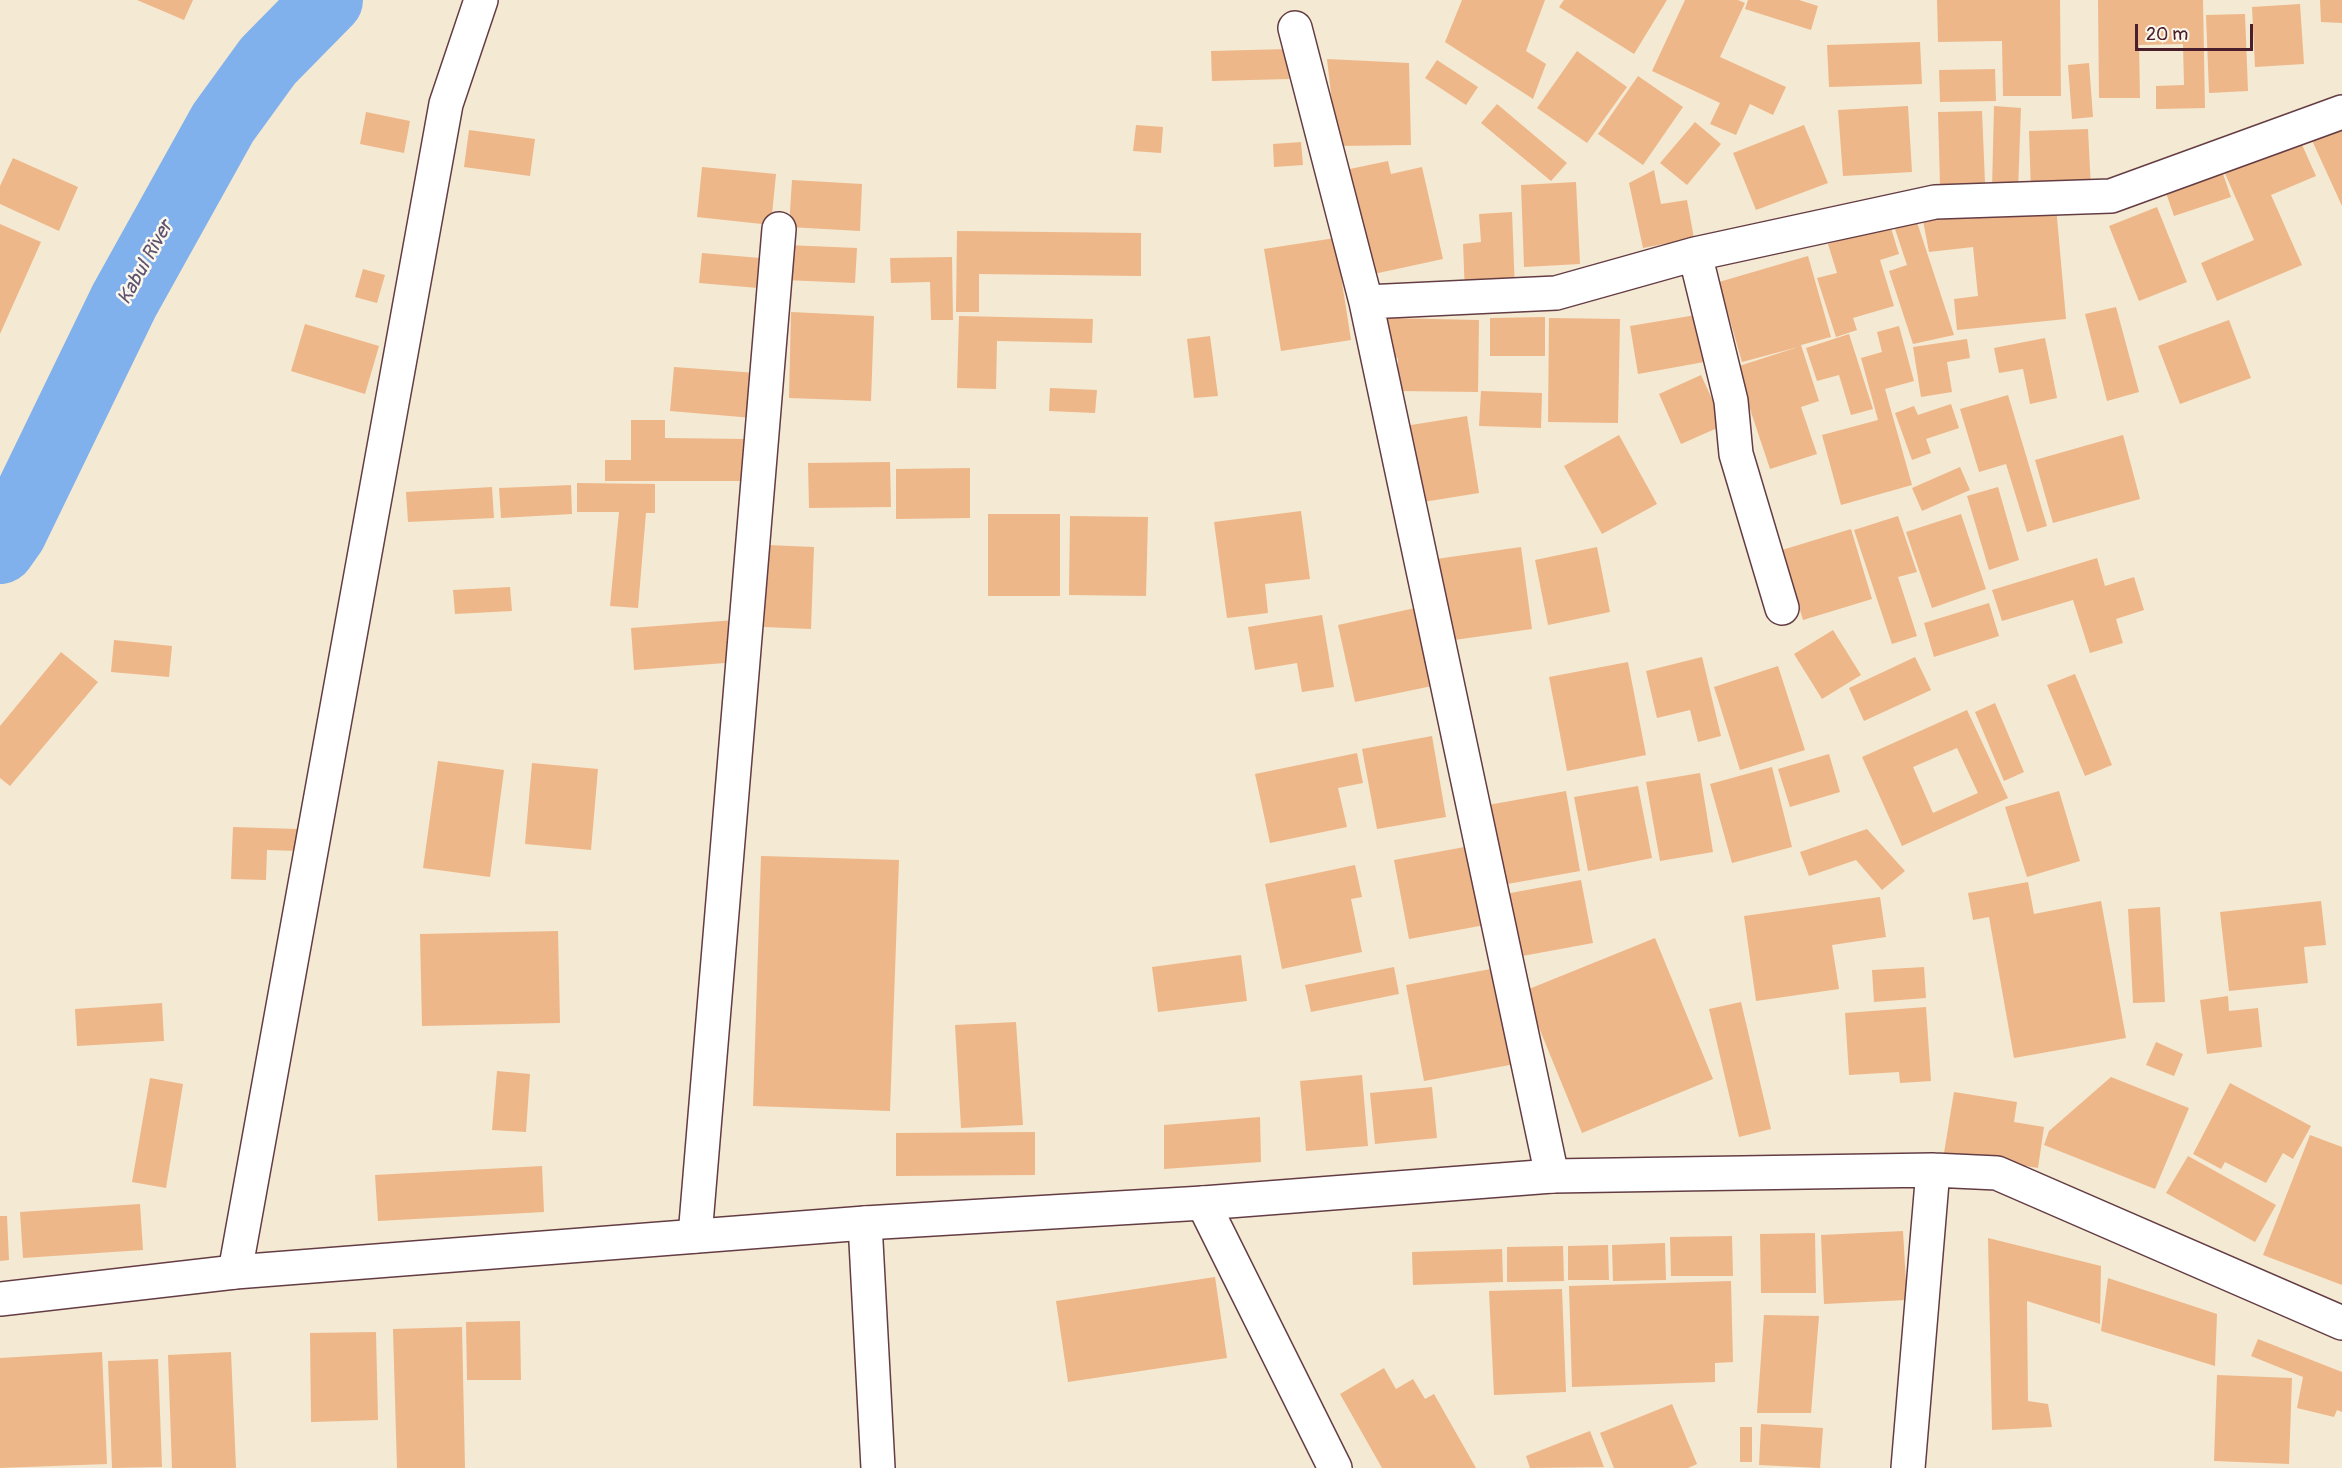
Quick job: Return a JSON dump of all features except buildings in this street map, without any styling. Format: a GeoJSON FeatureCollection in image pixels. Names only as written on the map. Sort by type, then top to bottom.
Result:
{"type":"FeatureCollection","features":[{"type":"Feature","properties":{"kind":"street"},"geometry":{"type":"LineString","coordinates":[[235,1272],[446,104],[481,0]]}},
{"type":"Feature","properties":{"kind":"street"},"geometry":{"type":"LineString","coordinates":[[1295,28],[1366,302],[1552,1176]]}},
{"type":"Feature","properties":{"kind":"street"},"geometry":{"type":"LineString","coordinates":[[1366,302],[1556,293],[1695,254],[1935,202],[2111,196],[2342,112]]}},
{"type":"Feature","properties":{"kind":"street"},"geometry":{"type":"LineString","coordinates":[[695,1236],[779,229]]}},
{"type":"Feature","properties":{"kind":"street"},"geometry":{"type":"LineString","coordinates":[[1695,254],[1731,401],[1736,454],[1782,608]]}},
{"type":"Feature","properties":{"kind":"street"},"geometry":{"type":"LineString","coordinates":[[0,1299],[235,1272],[865,1223],[1203,1203],[1552,1176],[1933,1170],[1997,1173],[2342,1323]]}},
{"type":"Feature","properties":{"kind":"street"},"geometry":{"type":"LineString","coordinates":[[1908,1468],[1933,1170]]}},
{"type":"Feature","properties":{"kind":"street"},"geometry":{"type":"LineString","coordinates":[[1203,1203],[1335,1468]]}},
{"type":"Feature","properties":{"kind":"street"},"geometry":{"type":"LineString","coordinates":[[865,1223],[878,1468]]}},
{"type":"Feature","properties":{"kind":"waterway","name":"Kabul River"},"geometry":{"type":"LineString","coordinates":[[0,549],[12,532],[124,301],[223,123],[268,61],[328,0]]}}]}
